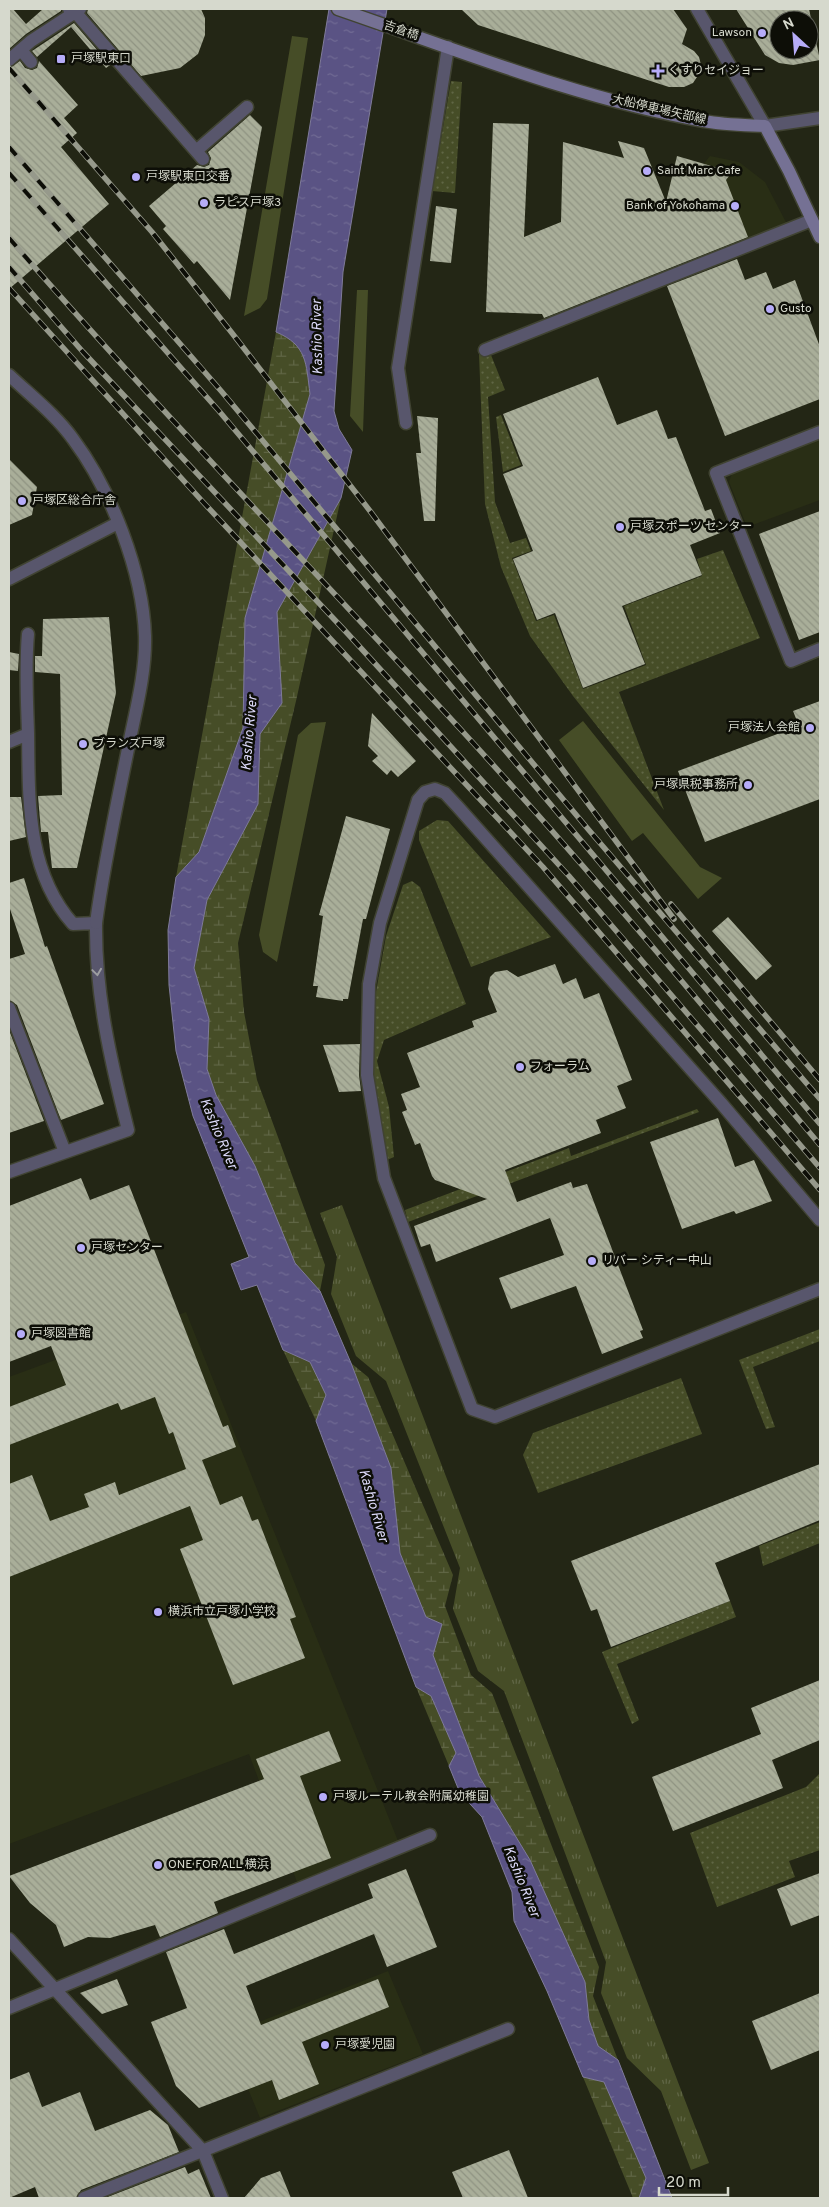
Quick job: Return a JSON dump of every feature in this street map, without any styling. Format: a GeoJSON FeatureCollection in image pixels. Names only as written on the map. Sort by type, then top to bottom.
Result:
{"type":"FeatureCollection","features":[{"type":"Feature","properties":{"kind":"main road","name":"吉倉橋"},"geometry":{"type":"LineString","coordinates":[[338,9],[442,45]]}},
{"type":"Feature","properties":{"kind":"main road","name":"大船停車場矢部線"},"geometry":{"type":"LineString","coordinates":[[442,45],[627,104],[706,122],[765,126]]}},
{"type":"Feature","properties":{"kind":"main road"},"geometry":{"type":"LineString","coordinates":[[765,126],[820,237]]}},
{"type":"Feature","properties":{"kind":"street"},"geometry":{"type":"LineString","coordinates":[[697,9],[765,126],[820,118]]}},
{"type":"Feature","properties":{"kind":"street"},"geometry":{"type":"LineString","coordinates":[[9,60],[75,10],[200,155],[246,107]]}},
{"type":"Feature","properties":{"kind":"street"},"geometry":{"type":"LineString","coordinates":[[406,423],[398,368],[442,45]]}},
{"type":"Feature","properties":{"kind":"street"},"geometry":{"type":"LineString","coordinates":[[21,50],[31,62]]}},
{"type":"Feature","properties":{"kind":"street"},"geometry":{"type":"LineString","coordinates":[[484,350],[812,220]]}},
{"type":"Feature","properties":{"kind":"street"},"geometry":{"type":"LineString","coordinates":[[9,375],[73,438],[89,464],[118,523],[130,554],[140,589],[145,637],[143,674],[102,882],[96,923],[95,958],[109,1056],[128,1130],[9,1172]]}},
{"type":"Feature","properties":{"kind":"street"},"geometry":{"type":"LineString","coordinates":[[820,432],[716,473],[791,661],[820,650]]}},
{"type":"Feature","properties":{"kind":"street"},"geometry":{"type":"LineString","coordinates":[[9,579],[118,523]]}},
{"type":"Feature","properties":{"kind":"street"},"geometry":{"type":"LineString","coordinates":[[28,634],[26,693],[31,826],[42,873],[60,909],[74,924],[96,923]]}},
{"type":"Feature","properties":{"kind":"street"},"geometry":{"type":"LineString","coordinates":[[9,742],[28,734]]}},
{"type":"Feature","properties":{"kind":"street"},"geometry":{"type":"LineString","coordinates":[[820,1220],[721,1103],[458,807],[445,793],[435,789],[425,792],[418,800],[380,922],[369,984],[367,1075],[384,1178],[472,1409],[495,1417],[820,1289]]}},
{"type":"Feature","properties":{"kind":"street"},"geometry":{"type":"LineString","coordinates":[[9,1008],[65,1152]]}},
{"type":"Feature","properties":{"kind":"street"},"geometry":{"type":"LineString","coordinates":[[9,2008],[430,1835]]}},
{"type":"Feature","properties":{"kind":"street"},"geometry":{"type":"LineString","coordinates":[[9,1939],[203,2151],[222,2198]]}},
{"type":"Feature","properties":{"kind":"street"},"geometry":{"type":"LineString","coordinates":[[84,2198],[508,2030]]}},
{"type":"Feature","properties":{"kind":"shaded area","name":"Bank of Yokohama"},"geometry":{"type":"Polygon","coordinates":[[[710,156],[739,162],[765,182],[788,226],[711,255],[686,186],[710,156]]]}},
{"type":"Feature","properties":{"kind":"shaded area"},"geometry":{"type":"Polygon","coordinates":[[[820,439],[820,500],[747,527],[729,482],[732,473],[820,439]]]}},
{"type":"Feature","properties":{"kind":"shaded area","name":"横浜市立戸塚小学校"},"geometry":{"type":"Polygon","coordinates":[[[186,1312],[398,1841],[297,1882],[249,1754],[9,1844],[9,1377],[186,1312]]]}},
{"type":"Feature","properties":{"kind":"shaded area","name":"戸塚愛児園"},"geometry":{"type":"Polygon","coordinates":[[[388,1971],[423,2054],[260,2118],[226,2035],[388,1971]]]}},
{"type":"Feature","properties":{"kind":"green space"},"geometry":{"type":"Polygon","coordinates":[[[292,36],[308,38],[267,299],[260,308],[244,316],[292,36]]]}},
{"type":"Feature","properties":{"kind":"green space"},"geometry":{"type":"Polygon","coordinates":[[[451,81],[462,82],[455,193],[432,191],[451,81]]]}},
{"type":"Feature","properties":{"kind":"green space"},"geometry":{"type":"Polygon","coordinates":[[[357,290],[368,290],[363,432],[350,416],[357,290]]]}},
{"type":"Feature","properties":{"kind":"green space"},"geometry":{"type":"Polygon","coordinates":[[[276,332],[294,343],[303,356],[306,364],[310,394],[245,618],[243,728],[199,852],[176,877],[276,332]]]}},
{"type":"Feature","properties":{"kind":"green space"},"geometry":{"type":"Polygon","coordinates":[[[489,350],[505,390],[488,397],[495,502],[510,543],[526,538],[531,551],[512,558],[536,621],[554,615],[583,689],[646,665],[624,606],[702,576],[697,559],[723,550],[760,638],[619,692],[664,810],[573,696],[530,636],[501,567],[485,504],[479,354],[489,350]]]}},
{"type":"Feature","properties":{"kind":"green space"},"geometry":{"type":"Polygon","coordinates":[[[501,415],[521,465],[503,472],[496,417],[501,415]]]}},
{"type":"Feature","properties":{"kind":"green space"},"geometry":{"type":"Polygon","coordinates":[[[341,498],[296,701],[238,943],[244,1012],[257,1080],[325,1265],[320,1291],[295,1263],[255,1166],[216,1095],[207,1069],[209,1019],[194,968],[207,900],[258,804],[260,734],[282,703],[277,612],[341,498]]]}},
{"type":"Feature","properties":{"kind":"green space"},"geometry":{"type":"Polygon","coordinates":[[[583,721],[700,867],[722,878],[698,899],[643,833],[632,841],[559,740],[583,721]]]}},
{"type":"Feature","properties":{"kind":"green space"},"geometry":{"type":"Polygon","coordinates":[[[326,722],[277,962],[263,952],[259,935],[298,735],[311,723],[326,722]]]}},
{"type":"Feature","properties":{"kind":"green space"},"geometry":{"type":"Polygon","coordinates":[[[437,820],[448,821],[551,937],[471,967],[419,840],[419,831],[437,820]]]}},
{"type":"Feature","properties":{"kind":"green space"},"geometry":{"type":"Polygon","coordinates":[[[412,881],[420,887],[466,1004],[384,1040],[377,1061],[389,1107],[394,1157],[387,1160],[372,1076],[374,1003],[386,936],[403,885],[412,881]]]}},
{"type":"Feature","properties":{"kind":"green space"},"geometry":{"type":"Polygon","coordinates":[[[697,1109],[699,1112],[408,1222],[405,1210],[569,1148],[571,1156],[697,1109]]]}},
{"type":"Feature","properties":{"kind":"green space"},"geometry":{"type":"Polygon","coordinates":[[[342,1205],[709,2163],[691,2170],[661,2091],[627,2058],[601,1993],[606,1962],[504,1691],[478,1671],[453,1609],[460,1568],[386,1381],[356,1356],[331,1294],[337,1257],[320,1213],[342,1205]]]}},
{"type":"Feature","properties":{"kind":"green space"},"geometry":{"type":"Polygon","coordinates":[[[820,1329],[820,1341],[753,1367],[775,1427],[766,1429],[739,1360],[820,1329]]]}},
{"type":"Feature","properties":{"kind":"green space"},"geometry":{"type":"Polygon","coordinates":[[[283,1350],[310,1362],[326,1395],[316,1421],[283,1350]]]}},
{"type":"Feature","properties":{"kind":"green space"},"geometry":{"type":"Polygon","coordinates":[[[351,1363],[368,1377],[453,1575],[445,1606],[471,1675],[492,1693],[599,1967],[593,1996],[618,2060],[598,2046],[589,2020],[585,1982],[530,1860],[479,1776],[433,1655],[442,1624],[426,1617],[400,1553],[391,1468],[351,1363]]]}},
{"type":"Feature","properties":{"kind":"green space"},"geometry":{"type":"Polygon","coordinates":[[[681,1378],[702,1434],[538,1493],[523,1455],[533,1433],[681,1378]]]}},
{"type":"Feature","properties":{"kind":"green space"},"geometry":{"type":"Polygon","coordinates":[[[820,1522],[820,1543],[763,1566],[759,1546],[820,1522]]]}},
{"type":"Feature","properties":{"kind":"green space"},"geometry":{"type":"Polygon","coordinates":[[[730,1601],[736,1617],[617,1664],[639,1720],[632,1724],[602,1652],[730,1601]]]}},
{"type":"Feature","properties":{"kind":"green space"},"geometry":{"type":"Polygon","coordinates":[[[416,1687],[431,1696],[456,1753],[449,1766],[416,1687]]]}},
{"type":"Feature","properties":{"kind":"green space"},"geometry":{"type":"Polygon","coordinates":[[[820,1773],[820,1850],[789,1861],[795,1877],[717,1907],[690,1833],[806,1787],[820,1773]]]}},
{"type":"Feature","properties":{"kind":"green space"},"geometry":{"type":"Polygon","coordinates":[[[583,2077],[604,2082],[646,2178],[639,2198],[633,2198],[583,2077]]]}},
{"type":"Feature","properties":{"kind":"water","name":"Kashio River"},"geometry":{"type":"Polygon","coordinates":[[[329,9],[387,9],[343,272],[334,411],[339,429],[352,450],[341,498],[277,612],[282,703],[260,734],[258,804],[207,900],[194,968],[209,1019],[207,1069],[216,1095],[255,1166],[295,1263],[320,1291],[351,1363],[391,1468],[400,1553],[426,1617],[442,1624],[433,1655],[479,1776],[530,1860],[585,1982],[589,2020],[598,2046],[618,2060],[672,2198],[639,2198],[646,2178],[604,2082],[583,2077],[547,1991],[514,1921],[512,1892],[482,1817],[460,1793],[449,1766],[456,1753],[431,1696],[416,1687],[316,1421],[326,1395],[310,1362],[283,1350],[257,1285],[241,1290],[231,1264],[249,1257],[193,1116],[176,1051],[169,985],[168,930],[176,877],[199,852],[243,728],[245,618],[310,394],[306,364],[303,356],[294,343],[276,332],[329,9]]]}},
{"type":"Feature","properties":{"kind":"building"},"geometry":{"type":"Polygon","coordinates":[[[9,9],[13,9],[26,24],[43,9],[61,9],[61,11],[26,34],[9,49],[9,9]]]}},
{"type":"Feature","properties":{"kind":"building"},"geometry":{"type":"Polygon","coordinates":[[[88,9],[201,9],[205,18],[205,35],[198,54],[180,68],[141,76],[87,13],[88,9]]]}},
{"type":"Feature","properties":{"kind":"building"},"geometry":{"type":"Polygon","coordinates":[[[461,9],[673,9],[687,29],[682,44],[694,51],[699,57],[701,65],[699,74],[693,83],[684,87],[669,87],[478,25],[461,9]]]}},
{"type":"Feature","properties":{"kind":"building"},"geometry":{"type":"Polygon","coordinates":[[[736,9],[809,9],[769,10],[769,57],[765,55],[736,9]]]}},
{"type":"Feature","properties":{"kind":"building"},"geometry":{"type":"Polygon","coordinates":[[[74,23],[110,65],[106,68],[71,27],[37,57],[32,51],[74,23]]]}},
{"type":"Feature","properties":{"kind":"building"},"geometry":{"type":"Polygon","coordinates":[[[819,55],[820,60],[793,65],[779,63],[774,60],[819,60],[819,55]]]}},
{"type":"Feature","properties":{"kind":"building"},"geometry":{"type":"Polygon","coordinates":[[[20,61],[25,68],[32,70],[37,68],[39,61],[78,105],[64,118],[77,133],[61,147],[109,204],[9,289],[9,68],[20,61]]]}},
{"type":"Feature","properties":{"kind":"building","name":"ラピス戸塚3"},"geometry":{"type":"Polygon","coordinates":[[[250,115],[262,127],[230,300],[197,261],[194,264],[163,229],[166,226],[149,206],[197,165],[204,167],[209,165],[211,158],[208,152],[250,115]]]}},
{"type":"Feature","properties":{"kind":"building"},"geometry":{"type":"Polygon","coordinates":[[[493,123],[529,124],[524,237],[561,222],[563,142],[624,158],[618,141],[644,148],[666,202],[677,156],[732,172],[726,180],[748,237],[544,318],[542,314],[486,312],[493,123]]]}},
{"type":"Feature","properties":{"kind":"building"},"geometry":{"type":"Polygon","coordinates":[[[436,206],[457,209],[451,263],[430,261],[436,206]]]}},
{"type":"Feature","properties":{"kind":"building"},"geometry":{"type":"Polygon","coordinates":[[[737,259],[745,280],[766,272],[773,289],[795,280],[820,347],[820,399],[725,436],[667,286],[737,259]]]}},
{"type":"Feature","properties":{"kind":"building","name":"戸塚スポーツ センター"},"geometry":{"type":"Polygon","coordinates":[[[598,377],[617,425],[657,410],[668,439],[676,437],[705,511],[711,509],[720,533],[690,545],[702,575],[622,606],[645,664],[583,688],[555,613],[537,620],[513,559],[533,551],[503,474],[523,466],[503,414],[598,377]]]}},
{"type":"Feature","properties":{"kind":"building"},"geometry":{"type":"Polygon","coordinates":[[[417,416],[438,418],[435,521],[424,521],[416,453],[421,453],[417,416]]]}},
{"type":"Feature","properties":{"kind":"building","name":"戸塚区総合庁舎"},"geometry":{"type":"Polygon","coordinates":[[[9,459],[37,487],[32,515],[9,525],[9,459]]]}},
{"type":"Feature","properties":{"kind":"building"},"geometry":{"type":"Polygon","coordinates":[[[820,511],[820,632],[799,640],[759,534],[820,511]]]}},
{"type":"Feature","properties":{"kind":"building","name":"ブランズ戸塚"},"geometry":{"type":"Polygon","coordinates":[[[109,617],[116,693],[77,868],[52,868],[48,832],[41,832],[38,796],[62,795],[60,674],[35,672],[35,656],[42,656],[43,619],[109,617]]]}},
{"type":"Feature","properties":{"kind":"building"},"geometry":{"type":"Polygon","coordinates":[[[9,652],[19,654],[18,671],[9,670],[9,652]]]}},
{"type":"Feature","properties":{"kind":"building","name":"戸塚県税事務所"},"geometry":{"type":"Polygon","coordinates":[[[820,701],[820,799],[705,842],[678,771],[799,726],[793,711],[820,701]]]}},
{"type":"Feature","properties":{"kind":"building"},"geometry":{"type":"Polygon","coordinates":[[[372,713],[416,761],[398,777],[391,770],[387,775],[372,761],[378,756],[368,746],[372,713]]]}},
{"type":"Feature","properties":{"kind":"building"},"geometry":{"type":"Polygon","coordinates":[[[9,797],[21,797],[26,837],[9,841],[9,797]]]}},
{"type":"Feature","properties":{"kind":"building"},"geometry":{"type":"Polygon","coordinates":[[[346,816],[390,829],[366,919],[363,919],[348,999],[343,999],[343,1001],[316,997],[318,986],[313,986],[323,916],[319,915],[346,816]]]}},
{"type":"Feature","properties":{"kind":"building"},"geometry":{"type":"Polygon","coordinates":[[[24,878],[45,947],[47,946],[104,1104],[61,1120],[17,1005],[9,1000],[9,959],[25,954],[9,906],[9,883],[24,878]]]}},
{"type":"Feature","properties":{"kind":"building"},"geometry":{"type":"Polygon","coordinates":[[[728,917],[772,966],[756,980],[712,931],[728,917]]]}},
{"type":"Feature","properties":{"kind":"building","name":"フォーラム"},"geometry":{"type":"Polygon","coordinates":[[[555,964],[563,984],[576,978],[584,999],[599,993],[632,1080],[617,1086],[626,1108],[596,1120],[601,1133],[505,1170],[517,1202],[571,1182],[573,1188],[587,1184],[643,1330],[640,1331],[643,1338],[602,1354],[576,1286],[511,1309],[499,1278],[564,1255],[550,1218],[436,1262],[430,1244],[421,1247],[414,1226],[487,1199],[435,1180],[420,1143],[415,1145],[402,1112],[407,1110],[401,1094],[420,1087],[407,1053],[474,1027],[472,1021],[497,1012],[488,989],[490,977],[495,972],[507,970],[518,977],[555,964]]]}},
{"type":"Feature","properties":{"kind":"building"},"geometry":{"type":"Polygon","coordinates":[[[9,1030],[44,1121],[9,1133],[9,1030]]]}},
{"type":"Feature","properties":{"kind":"building"},"geometry":{"type":"Polygon","coordinates":[[[360,1044],[359,1075],[361,1091],[339,1092],[323,1045],[360,1044]]]}},
{"type":"Feature","properties":{"kind":"building"},"geometry":{"type":"Polygon","coordinates":[[[718,1118],[735,1167],[754,1160],[772,1201],[736,1214],[734,1211],[682,1229],[650,1142],[718,1118]]]}},
{"type":"Feature","properties":{"kind":"building"},"geometry":{"type":"Polygon","coordinates":[[[81,1178],[90,1200],[129,1185],[223,1427],[228,1425],[236,1447],[202,1460],[220,1505],[242,1496],[252,1521],[258,1519],[296,1617],[290,1619],[305,1658],[233,1685],[180,1549],[203,1540],[190,1506],[9,1577],[9,1484],[32,1475],[50,1521],[89,1507],[84,1494],[115,1482],[119,1495],[186,1469],[173,1432],[169,1434],[155,1397],[121,1410],[118,1403],[9,1445],[9,1407],[66,1385],[51,1346],[9,1362],[9,1206],[81,1178]]]}},
{"type":"Feature","properties":{"kind":"building"},"geometry":{"type":"Polygon","coordinates":[[[820,1464],[820,1520],[715,1563],[730,1601],[611,1647],[597,1609],[591,1611],[571,1561],[820,1464]]]}},
{"type":"Feature","properties":{"kind":"building"},"geometry":{"type":"Polygon","coordinates":[[[820,1680],[820,1740],[772,1760],[783,1788],[673,1831],[652,1777],[761,1734],[751,1708],[820,1680]]]}},
{"type":"Feature","properties":{"kind":"building","name":"ONE FOR ALL 横浜"},"geometry":{"type":"Polygon","coordinates":[[[329,1731],[341,1761],[300,1776],[331,1858],[214,1902],[218,1913],[160,1937],[155,1925],[110,1938],[88,1937],[64,1947],[56,1925],[30,1903],[9,1876],[264,1779],[256,1759],[329,1731]]]}},
{"type":"Feature","properties":{"kind":"building"},"geometry":{"type":"Polygon","coordinates":[[[406,1869],[437,1947],[387,1967],[374,1934],[246,1986],[261,2025],[378,1979],[389,2007],[302,2042],[319,2084],[279,2100],[272,2080],[199,2108],[176,2086],[151,2022],[187,2008],[166,1952],[224,1929],[234,1954],[373,1898],[368,1884],[406,1869]]]}},
{"type":"Feature","properties":{"kind":"building"},"geometry":{"type":"Polygon","coordinates":[[[820,1873],[820,1915],[791,1926],[777,1889],[820,1873]]]}},
{"type":"Feature","properties":{"kind":"building"},"geometry":{"type":"Polygon","coordinates":[[[117,1979],[128,2005],[102,2014],[80,1993],[117,1979]]]}},
{"type":"Feature","properties":{"kind":"building"},"geometry":{"type":"Polygon","coordinates":[[[820,1993],[820,2050],[771,2070],[752,2021],[820,1993]]]}},
{"type":"Feature","properties":{"kind":"building"},"geometry":{"type":"Polygon","coordinates":[[[29,2072],[42,2107],[80,2092],[95,2131],[150,2110],[168,2125],[179,2152],[81,2190],[76,2198],[39,2198],[35,2187],[9,2198],[9,2080],[29,2072]]]}},
{"type":"Feature","properties":{"kind":"building"},"geometry":{"type":"Polygon","coordinates":[[[509,2150],[528,2198],[463,2198],[452,2172],[509,2150]]]}},
{"type":"Feature","properties":{"kind":"building"},"geometry":{"type":"Polygon","coordinates":[[[185,2167],[188,2174],[199,2169],[211,2198],[105,2198],[185,2167]]]}},
{"type":"Feature","properties":{"kind":"building"},"geometry":{"type":"Polygon","coordinates":[[[280,2171],[291,2198],[244,2198],[261,2178],[280,2171]]]}},
{"type":"Feature","properties":{"kind":"railway"},"geometry":{"type":"LineString","coordinates":[[9,68],[152,232],[232,333],[370,511],[674,919]]}},
{"type":"Feature","properties":{"kind":"railway"},"geometry":{"type":"LineString","coordinates":[[9,147],[222,392],[588,829],[820,1099]]}},
{"type":"Feature","properties":{"kind":"railway"},"geometry":{"type":"LineString","coordinates":[[9,173],[219,411],[820,1124]]}},
{"type":"Feature","properties":{"kind":"railway"},"geometry":{"type":"LineString","coordinates":[[9,238],[177,425],[510,783],[644,937],[820,1145]]}},
{"type":"Feature","properties":{"kind":"railway"},"geometry":{"type":"LineString","coordinates":[[9,267],[83,352],[348,634],[569,876],[820,1168]]}},
{"type":"Feature","properties":{"kind":"railway"},"geometry":{"type":"LineString","coordinates":[[9,288],[203,502],[543,867],[820,1190]]}},
{"type":"Feature","properties":{"kind":"railway"},"geometry":{"type":"LineString","coordinates":[[671,904],[820,1080]]}},
{"type":"Feature","properties":{"kind":"place","name":"Lawson"},"geometry":{"type":"Point","coordinates":[762,33]}},
{"type":"Feature","properties":{"kind":"place","name":"戸塚駅東口"},"geometry":{"type":"Point","coordinates":[61,59]}},
{"type":"Feature","properties":{"kind":"place","name":"くすりセイジョー"},"geometry":{"type":"Point","coordinates":[658,71]}},
{"type":"Feature","properties":{"kind":"place","name":"Saint Marc Cafe"},"geometry":{"type":"Point","coordinates":[647,171]}},
{"type":"Feature","properties":{"kind":"place","name":"戸塚駅東口交番"},"geometry":{"type":"Point","coordinates":[136,177]}},
{"type":"Feature","properties":{"kind":"place","name":"ラピス戸塚3"},"geometry":{"type":"Point","coordinates":[204,203]}},
{"type":"Feature","properties":{"kind":"place","name":"Bank of Yokohama"},"geometry":{"type":"Point","coordinates":[735,206]}},
{"type":"Feature","properties":{"kind":"place","name":"Gusto"},"geometry":{"type":"Point","coordinates":[770,309]}},
{"type":"Feature","properties":{"kind":"place","name":"戸塚区総合庁舎"},"geometry":{"type":"Point","coordinates":[22,501]}},
{"type":"Feature","properties":{"kind":"place","name":"戸塚スポーツ センター"},"geometry":{"type":"Point","coordinates":[620,527]}},
{"type":"Feature","properties":{"kind":"place","name":"戸塚法人会館"},"geometry":{"type":"Point","coordinates":[810,728]}},
{"type":"Feature","properties":{"kind":"place","name":"ブランズ戸塚"},"geometry":{"type":"Point","coordinates":[83,744]}},
{"type":"Feature","properties":{"kind":"place","name":"戸塚県税事務所"},"geometry":{"type":"Point","coordinates":[748,785]}},
{"type":"Feature","properties":{"kind":"place","name":"フォーラム"},"geometry":{"type":"Point","coordinates":[520,1067]}},
{"type":"Feature","properties":{"kind":"place","name":"戸塚センター"},"geometry":{"type":"Point","coordinates":[81,1248]}},
{"type":"Feature","properties":{"kind":"place","name":"リバー シティー中山"},"geometry":{"type":"Point","coordinates":[592,1261]}},
{"type":"Feature","properties":{"kind":"place","name":"戸塚図書館"},"geometry":{"type":"Point","coordinates":[21,1334]}},
{"type":"Feature","properties":{"kind":"place","name":"横浜市立戸塚小学校"},"geometry":{"type":"Point","coordinates":[158,1612]}},
{"type":"Feature","properties":{"kind":"place","name":"戸塚ルーテル教会附属幼稚園"},"geometry":{"type":"Point","coordinates":[323,1797]}},
{"type":"Feature","properties":{"kind":"place","name":"ONE FOR ALL 横浜"},"geometry":{"type":"Point","coordinates":[158,1865]}},
{"type":"Feature","properties":{"kind":"place","name":"戸塚愛児園"},"geometry":{"type":"Point","coordinates":[325,2045]}}]}
